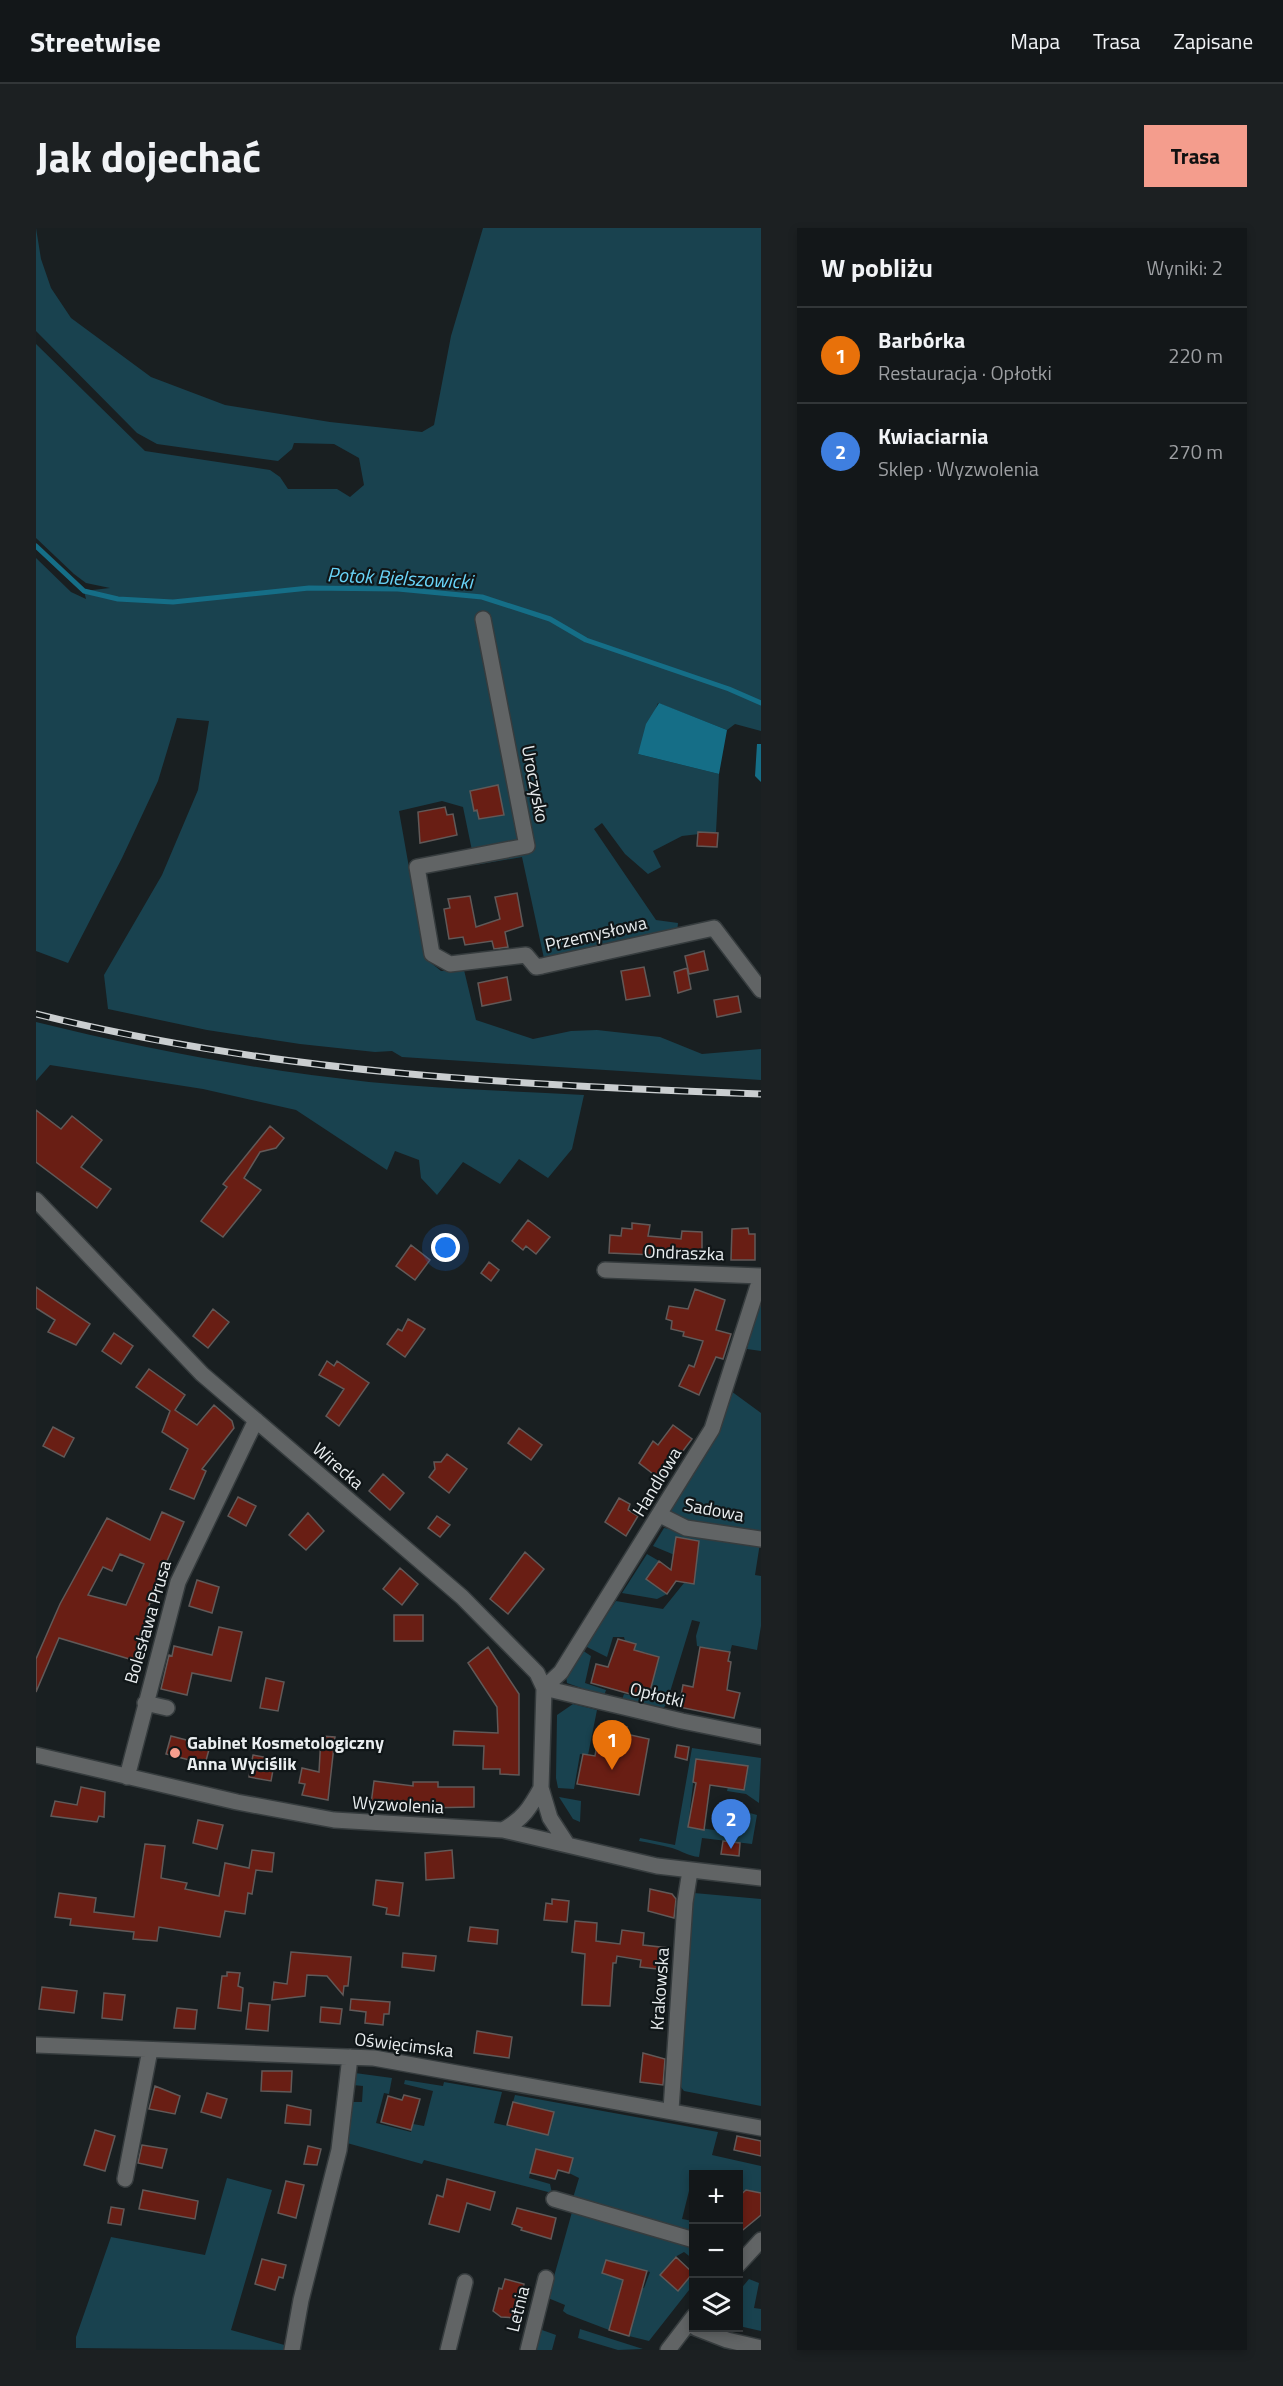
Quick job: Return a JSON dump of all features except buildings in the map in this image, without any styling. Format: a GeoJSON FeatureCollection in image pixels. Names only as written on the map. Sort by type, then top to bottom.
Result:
{"type":"FeatureCollection","features":[{"type":"Feature","properties":{"kind":"street","name":"Uroczysko"},"geometry":{"type":"LineString","coordinates":[[417,867],[527,846],[483,619]]}},
{"type":"Feature","properties":{"kind":"street","name":"Przemysłowa"},"geometry":{"type":"LineString","coordinates":[[417,867],[432,954],[450,964],[526,955],[536,967],[714,928],[760,985]]}},
{"type":"Feature","properties":{"kind":"street","name":"Wirecka"},"geometry":{"type":"LineString","coordinates":[[36,1200],[202,1374],[462,1597],[537,1673],[544,1688]]}},
{"type":"Feature","properties":{"kind":"street","name":"Ondraszka"},"geometry":{"type":"LineString","coordinates":[[605,1270],[761,1276]]}},
{"type":"Feature","properties":{"kind":"street","name":"Handlowa"},"geometry":{"type":"LineString","coordinates":[[544,1688],[561,1672],[712,1429],[761,1276]]}},
{"type":"Feature","properties":{"kind":"street","name":"Bolesława Prusa"},"geometry":{"type":"LineString","coordinates":[[128,1777],[168,1613],[181,1572],[256,1420]]}},
{"type":"Feature","properties":{"kind":"street","name":"Sadowa"},"geometry":{"type":"LineString","coordinates":[[660,1515],[686,1528],[761,1539]]}},
{"type":"Feature","properties":{"kind":"street","name":"Opłotki"},"geometry":{"type":"LineString","coordinates":[[544,1688],[761,1737]]}},
{"type":"Feature","properties":{"kind":"street"},"geometry":{"type":"LineString","coordinates":[[544,1688],[541,1788],[546,1808],[567,1844]]}},
{"type":"Feature","properties":{"kind":"street"},"geometry":{"type":"LineString","coordinates":[[145,1703],[167,1708]]}},
{"type":"Feature","properties":{"kind":"street","name":"Wyzwolenia"},"geometry":{"type":"LineString","coordinates":[[36,1755],[237,1802],[334,1820],[503,1830],[690,1871],[761,1878]]}},
{"type":"Feature","properties":{"kind":"street"},"geometry":{"type":"LineString","coordinates":[[503,1830],[520,1821],[541,1788]]}},
{"type":"Feature","properties":{"kind":"street","name":"Krakowska"},"geometry":{"type":"LineString","coordinates":[[671,2110],[685,1902],[690,1871]]}},
{"type":"Feature","properties":{"kind":"street","name":"Oświęcimska"},"geometry":{"type":"LineString","coordinates":[[36,2045],[350,2057],[446,2069],[761,2128]]}},
{"type":"Feature","properties":{"kind":"street"},"geometry":{"type":"LineString","coordinates":[[125,2179],[150,2050]]}},
{"type":"Feature","properties":{"kind":"street"},"geometry":{"type":"LineString","coordinates":[[292,2350],[301,2300],[339,2150],[350,2057]]}},
{"type":"Feature","properties":{"kind":"street"},"geometry":{"type":"LineString","coordinates":[[554,2199],[689,2239]]}},
{"type":"Feature","properties":{"kind":"street"},"geometry":{"type":"LineString","coordinates":[[743,2260],[761,2240]]}},
{"type":"Feature","properties":{"kind":"street","name":"Letnia"},"geometry":{"type":"LineString","coordinates":[[528,2350],[546,2278]]}},
{"type":"Feature","properties":{"kind":"street"},"geometry":{"type":"LineString","coordinates":[[448,2350],[465,2282]]}},
{"type":"Feature","properties":{"kind":"street"},"geometry":{"type":"LineString","coordinates":[[668,2350],[689,2327]]}},
{"type":"Feature","properties":{"kind":"street"},"geometry":{"type":"LineString","coordinates":[[711,2332],[727,2340],[761,2348]]}},
{"type":"Feature","properties":{"kind":"shaded area"},"geometry":{"type":"Polygon","coordinates":[[[36,228],[41,259],[51,288],[71,318],[151,377],[225,405],[330,422],[422,432],[434,425],[451,336],[483,228],[761,228],[761,731],[735,724],[727,730],[658,703],[638,754],[719,774],[716,832],[682,836],[653,851],[661,867],[648,874],[625,854],[602,823],[594,829],[656,920],[678,923],[677,932],[545,963],[522,857],[475,865],[463,807],[442,801],[399,811],[425,958],[441,971],[464,970],[476,1020],[533,1039],[571,1031],[597,1030],[660,1037],[702,1054],[761,1049],[761,1080],[402,1057],[392,1051],[375,1052],[300,1044],[207,1030],[108,1009],[104,975],[162,875],[198,790],[209,721],[177,718],[158,781],[122,858],[68,963],[36,951],[36,558],[71,592],[86,599],[84,591],[110,588],[86,583],[36,538],[36,344],[145,451],[270,470],[280,477],[288,489],[337,489],[350,497],[364,485],[359,458],[334,444],[294,443],[292,449],[278,461],[157,444],[137,433],[36,331],[36,228]]]}},
{"type":"Feature","properties":{"kind":"shaded area"},"geometry":{"type":"Polygon","coordinates":[[[36,1022],[201,1058],[327,1077],[422,1086],[584,1095],[572,1149],[548,1178],[519,1159],[500,1184],[463,1162],[437,1195],[421,1178],[419,1160],[395,1151],[387,1170],[296,1110],[203,1089],[50,1065],[36,1081],[36,1022]]]}},
{"type":"Feature","properties":{"kind":"shaded area"},"geometry":{"type":"Polygon","coordinates":[[[761,1292],[761,1351],[747,1349],[761,1292]]]}},
{"type":"Feature","properties":{"kind":"shaded area"},"geometry":{"type":"Polygon","coordinates":[[[731,1391],[761,1413],[761,1533],[686,1522],[672,1515],[671,1510],[731,1391]]]}},
{"type":"Feature","properties":{"kind":"shaded area"},"geometry":{"type":"Polygon","coordinates":[[[664,1528],[760,1543],[755,1575],[761,1576],[761,1626],[757,1650],[732,1645],[730,1652],[697,1646],[696,1636],[700,1622],[692,1620],[666,1705],[660,1711],[622,1700],[624,1694],[648,1698],[659,1657],[644,1652],[640,1662],[632,1658],[636,1644],[625,1641],[624,1637],[613,1637],[607,1657],[585,1646],[616,1601],[663,1609],[684,1583],[694,1584],[696,1567],[682,1565],[683,1557],[696,1559],[699,1541],[676,1537],[677,1556],[653,1546],[664,1528]]]}},
{"type":"Feature","properties":{"kind":"shaded area"},"geometry":{"type":"Polygon","coordinates":[[[647,1554],[659,1561],[646,1579],[667,1594],[657,1599],[622,1593],[647,1554]]]}},
{"type":"Feature","properties":{"kind":"shaded area"},"geometry":{"type":"Polygon","coordinates":[[[582,1650],[591,1656],[585,1683],[606,1690],[604,1696],[567,1683],[566,1676],[582,1650]]]}},
{"type":"Feature","properties":{"kind":"shaded area"},"geometry":{"type":"Polygon","coordinates":[[[573,1704],[597,1710],[588,1755],[580,1754],[574,1789],[558,1788],[556,1778],[557,1715],[573,1704]]]}},
{"type":"Feature","properties":{"kind":"shaded area"},"geometry":{"type":"Polygon","coordinates":[[[692,1748],[761,1758],[759,1803],[746,1794],[727,1791],[728,1787],[744,1790],[747,1767],[696,1759],[688,1826],[740,1834],[748,1828],[750,1813],[757,1815],[752,1844],[702,1838],[699,1857],[639,1841],[640,1838],[675,1845],[692,1748]]]}},
{"type":"Feature","properties":{"kind":"shaded area"},"geometry":{"type":"Polygon","coordinates":[[[559,1797],[581,1801],[580,1822],[573,1819],[559,1797]]]}},
{"type":"Feature","properties":{"kind":"shaded area"},"geometry":{"type":"Polygon","coordinates":[[[694,1893],[761,1899],[761,2106],[684,2091],[680,2086],[694,1893]]]}},
{"type":"Feature","properties":{"kind":"shaded area"},"geometry":{"type":"Polygon","coordinates":[[[355,2073],[392,2078],[389,2094],[384,2093],[376,2123],[411,2132],[413,2124],[424,2126],[433,2091],[404,2084],[405,2080],[443,2086],[444,2082],[502,2092],[494,2123],[548,2135],[553,2112],[513,2102],[515,2095],[718,2132],[712,2155],[761,2166],[761,2193],[743,2191],[743,2170],[689,2170],[689,2191],[682,2219],[689,2220],[689,2233],[573,2198],[579,2178],[569,2173],[572,2160],[536,2149],[529,2178],[550,2184],[552,2193],[424,2160],[422,2164],[347,2143],[351,2102],[362,2102],[363,2086],[353,2085],[355,2073]]]}},
{"type":"Feature","properties":{"kind":"shaded area"},"geometry":{"type":"Polygon","coordinates":[[[227,2178],[272,2190],[231,2330],[288,2346],[287,2350],[76,2348],[76,2337],[111,2237],[205,2255],[227,2178]]]}},
{"type":"Feature","properties":{"kind":"shaded area"},"geometry":{"type":"Polygon","coordinates":[[[572,2212],[689,2244],[689,2256],[684,2252],[675,2257],[660,2275],[678,2291],[689,2278],[689,2290],[649,2341],[629,2336],[641,2290],[621,2285],[609,2330],[567,2314],[563,2311],[565,2305],[548,2298],[572,2212]],[[642,2270],[635,2285],[644,2288],[650,2272],[642,2270]]]}},
{"type":"Feature","properties":{"kind":"shaded area"},"geometry":{"type":"Polygon","coordinates":[[[749,2279],[759,2283],[754,2308],[761,2309],[761,2331],[743,2327],[743,2286],[749,2279]]]}},
{"type":"Feature","properties":{"kind":"shaded area"},"geometry":{"type":"Polygon","coordinates":[[[580,2329],[643,2349],[618,2350],[578,2338],[580,2329]]]}},
{"type":"Feature","properties":{"kind":"shaded area"},"geometry":{"type":"Polygon","coordinates":[[[542,2330],[556,2335],[552,2350],[536,2350],[542,2330]]]}},
{"type":"Feature","properties":{"kind":"water"},"geometry":{"type":"Polygon","coordinates":[[[659,703],[727,730],[719,774],[638,754],[646,724],[659,703]]]}},
{"type":"Feature","properties":{"kind":"water"},"geometry":{"type":"Polygon","coordinates":[[[757,744],[761,744],[761,782],[755,776],[757,744]]]}},
{"type":"Feature","properties":{"kind":"waterway","name":"Potok Bielszowicki"},"geometry":{"type":"LineString","coordinates":[[36,546],[84,591],[118,599],[173,602],[309,588],[398,589],[482,597],[550,619],[586,640],[729,689],[761,703]]}},
{"type":"Feature","properties":{"kind":"railway"},"geometry":{"type":"LineString","coordinates":[[36,1014],[125,1034],[215,1050],[396,1073],[578,1086],[761,1094]]}},
{"type":"Feature","properties":{"kind":"place","name":"Gabinet Kosmetologiczny Anna Wyciślik"},"geometry":{"type":"Point","coordinates":[175,1753]}},
{"type":"Feature","properties":{"kind":"place","name":"Barbórka"},"geometry":{"type":"Point","coordinates":[612,1770]}},
{"type":"Feature","properties":{"kind":"place","name":"Kwiaciarnia"},"geometry":{"type":"Point","coordinates":[731,1849]}}]}
